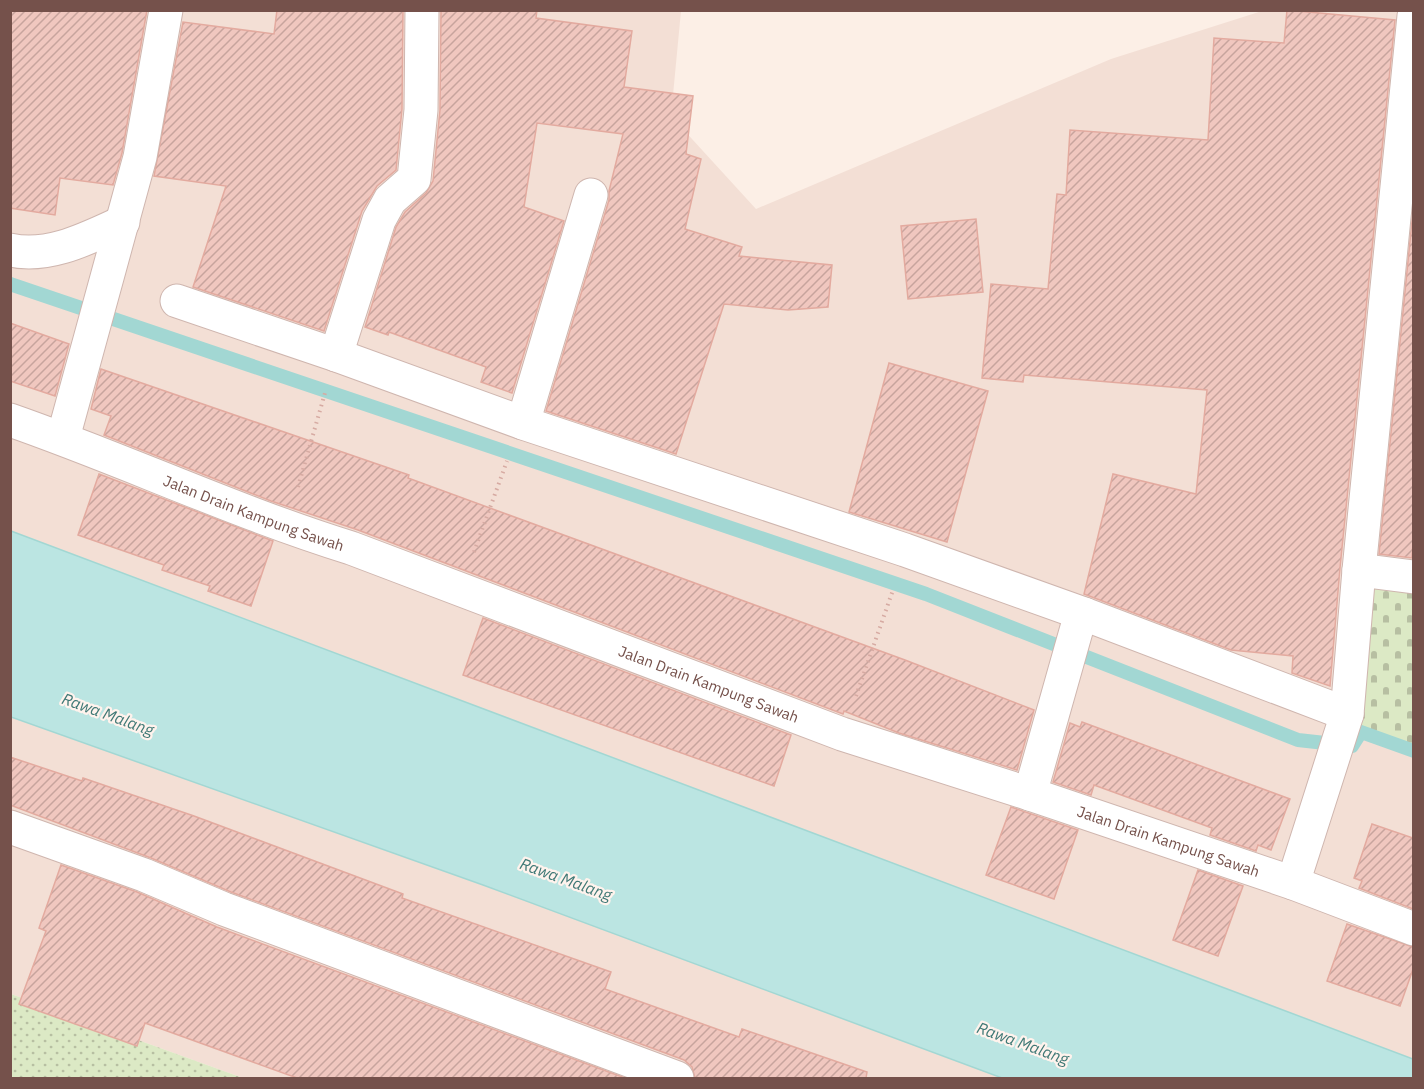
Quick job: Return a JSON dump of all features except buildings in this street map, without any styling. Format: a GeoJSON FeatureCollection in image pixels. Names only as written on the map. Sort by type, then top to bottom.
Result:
{"type":"FeatureCollection","features":[{"type":"Feature","properties":{"kind":"street"},"geometry":{"type":"LineString","coordinates":[[63,438],[140,157],[166,10]]}},
{"type":"Feature","properties":{"kind":"street"},"geometry":{"type":"LineString","coordinates":[[332,370],[379,220],[390,200],[414,179],[421,110],[422,10]]}},
{"type":"Feature","properties":{"kind":"street"},"geometry":{"type":"LineString","coordinates":[[1293,883],[1344,724],[1413,15]]}},
{"type":"Feature","properties":{"kind":"street"},"geometry":{"type":"LineString","coordinates":[[523,423],[591,195]]}},
{"type":"Feature","properties":{"kind":"street"},"geometry":{"type":"LineString","coordinates":[[10,250],[18,252],[54,249],[123,222]]}},
{"type":"Feature","properties":{"kind":"street"},"geometry":{"type":"LineString","coordinates":[[177,301],[332,370],[523,423],[905,550],[1344,724]]}},
{"type":"Feature","properties":{"kind":"street","name":"Jalan Drain Kampung Sawah"},"geometry":{"type":"LineString","coordinates":[[10,420],[63,438],[287,528],[351,548],[842,734],[1030,794],[1293,883],[1413,929]]}},
{"type":"Feature","properties":{"kind":"street"},"geometry":{"type":"LineString","coordinates":[[1359,570],[1413,577]]}},
{"type":"Feature","properties":{"kind":"street"},"geometry":{"type":"LineString","coordinates":[[1030,794],[1081,619]]}},
{"type":"Feature","properties":{"kind":"street"},"geometry":{"type":"LineString","coordinates":[[10,827],[144,875],[224,909],[677,1078]]}},
{"type":"Feature","properties":{"kind":"path"},"geometry":{"type":"LineString","coordinates":[[287,528],[332,370]]}},
{"type":"Feature","properties":{"kind":"path"},"geometry":{"type":"LineString","coordinates":[[490,507],[510,453]]}},
{"type":"Feature","properties":{"kind":"path"},"geometry":{"type":"LineString","coordinates":[[842,734],[896,582]]}},
{"type":"Feature","properties":{"kind":"shaded area"},"geometry":{"type":"Polygon","coordinates":[[[10,11],[681,11],[671,116],[756,209],[1111,59],[1262,11],[1413,11],[1413,576],[1362,732],[1413,751],[1413,1078],[243,1078],[11,994],[10,11]]]}},
{"type":"Feature","properties":{"kind":"green space"},"geometry":{"type":"Polygon","coordinates":[[[1367,573],[1413,576],[1413,751],[1361,732],[1367,573]]]}},
{"type":"Feature","properties":{"kind":"green space"},"geometry":{"type":"Polygon","coordinates":[[[11,994],[243,1078],[11,1078],[11,994]]]}},
{"type":"Feature","properties":{"kind":"water","name":"Rawa Malang"},"geometry":{"type":"Polygon","coordinates":[[[11,531],[1413,1059],[1413,1078],[1002,1078],[483,885],[11,717],[11,531]]]}},
{"type":"Feature","properties":{"kind":"waterway"},"geometry":{"type":"LineString","coordinates":[[10,284],[926,594],[1298,740],[1352,746],[1361,732],[1414,751]]}}]}
